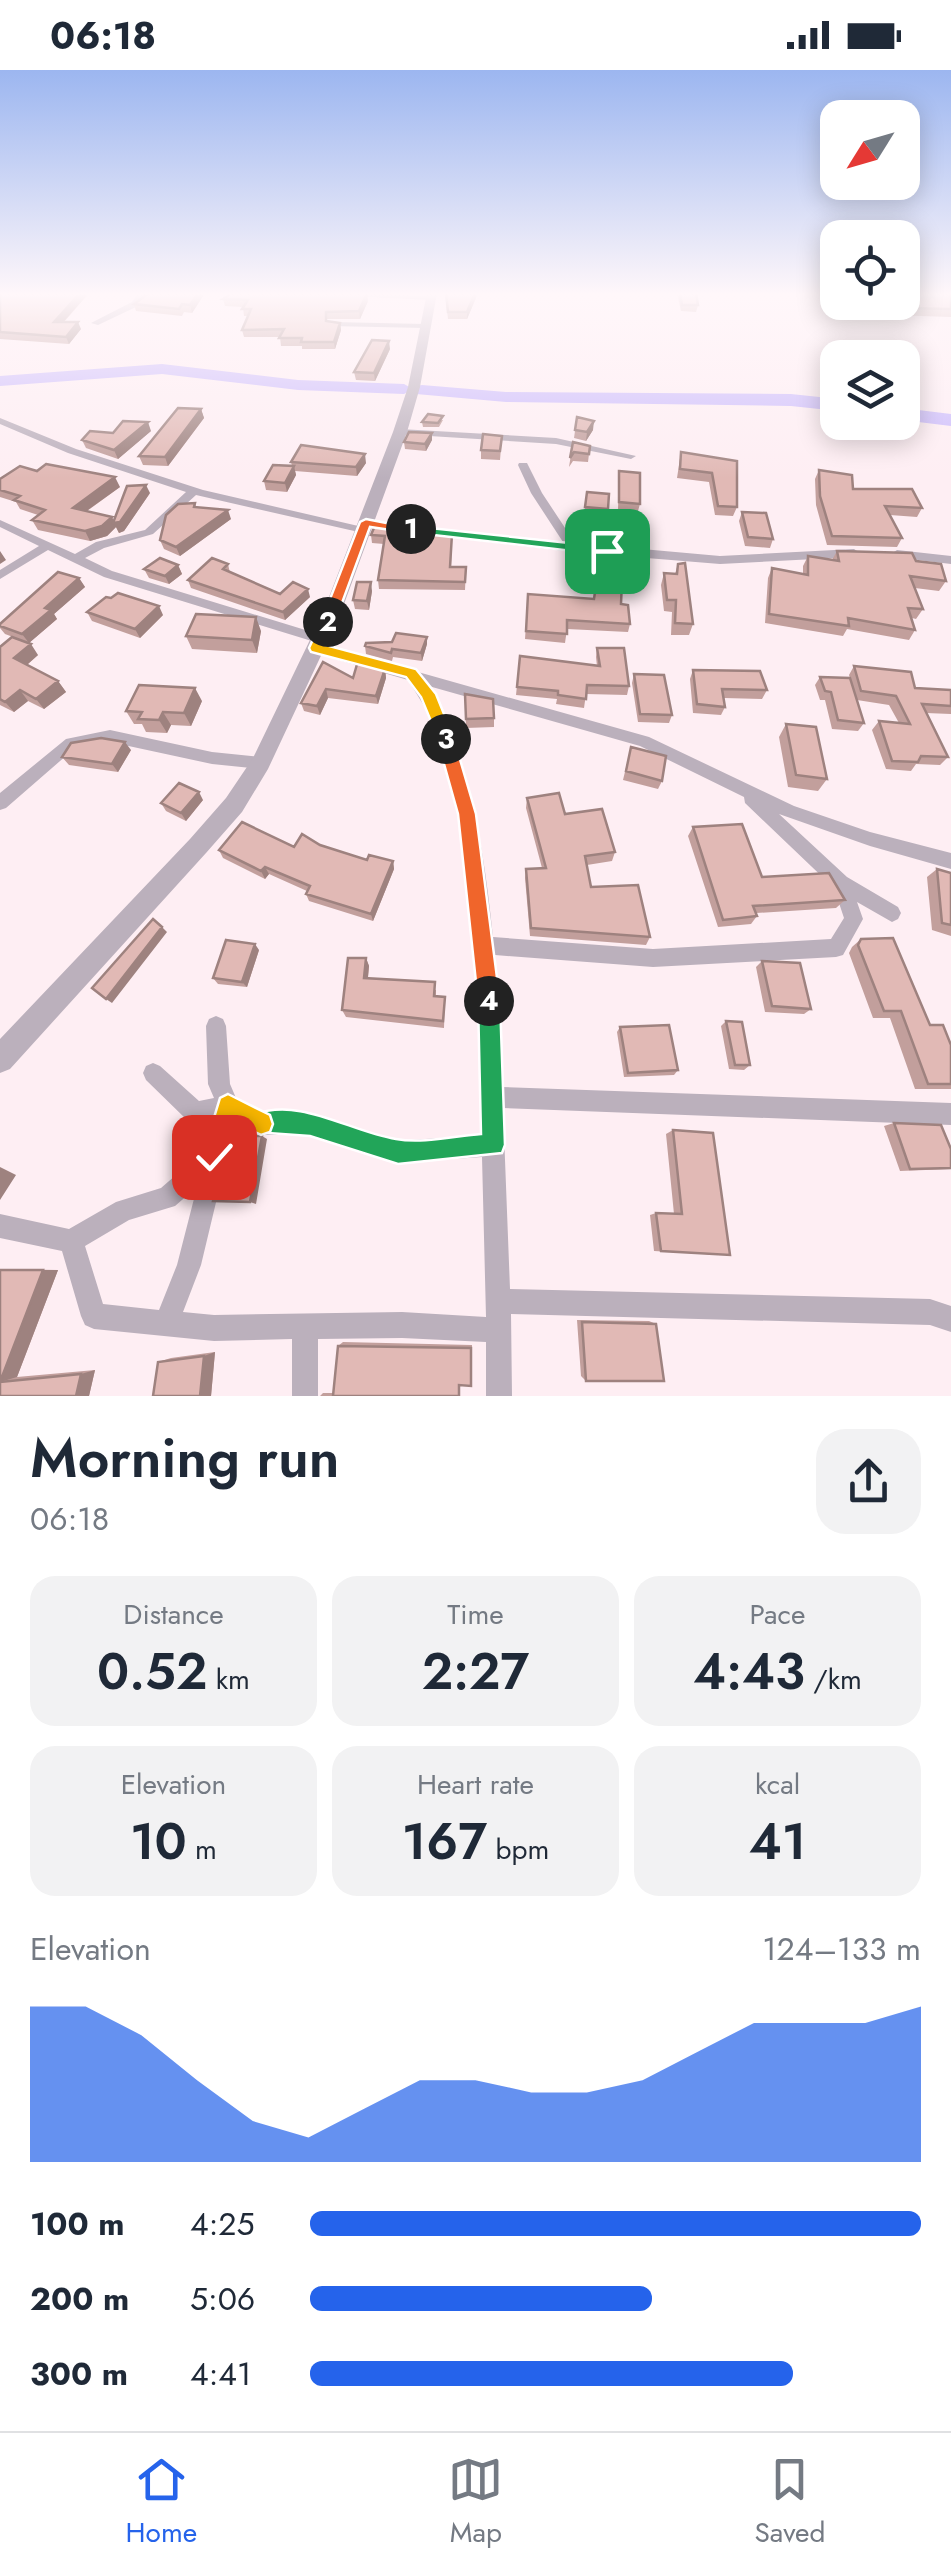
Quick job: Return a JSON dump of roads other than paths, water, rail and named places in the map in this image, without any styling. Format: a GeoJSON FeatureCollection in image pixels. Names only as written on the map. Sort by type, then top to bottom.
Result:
{"type":"FeatureCollection","features":[{"type":"Feature","properties":{"kind":"street"},"geometry":{"type":"LineString","coordinates":[[0,1059],[198,846],[234,805],[261,762],[371,526],[414,387],[420,355]]}},
{"type":"Feature","properties":{"kind":"street"},"geometry":{"type":"LineString","coordinates":[[0,421],[72,451],[194,491],[371,526]]}},
{"type":"Feature","properties":{"kind":"street"},"geometry":{"type":"LineString","coordinates":[[400,432],[556,440],[631,456]]}},
{"type":"Feature","properties":{"kind":"street"},"geometry":{"type":"LineString","coordinates":[[523,464],[526,479],[542,496],[573,548]]}},
{"type":"Feature","properties":{"kind":"street"},"geometry":{"type":"LineString","coordinates":[[74,558],[100,545],[149,532],[194,491]]}},
{"type":"Feature","properties":{"kind":"street"},"geometry":{"type":"LineString","coordinates":[[0,523],[162,593],[644,741],[744,791],[852,833],[951,861]]}},
{"type":"Feature","properties":{"kind":"street"},"geometry":{"type":"LineString","coordinates":[[423,531],[720,560],[866,553]]}},
{"type":"Feature","properties":{"kind":"street"},"geometry":{"type":"LineString","coordinates":[[0,575],[47,546]]}},
{"type":"Feature","properties":{"kind":"street"},"geometry":{"type":"LineString","coordinates":[[882,553],[951,563]]}},
{"type":"Feature","properties":{"kind":"street"},"geometry":{"type":"LineString","coordinates":[[411,672],[440,719],[467,814],[483,945],[490,1014],[499,1396]]}},
{"type":"Feature","properties":{"kind":"street"},"geometry":{"type":"LineString","coordinates":[[0,803],[71,743],[110,736],[212,758],[261,762]]}},
{"type":"Feature","properties":{"kind":"street"},"geometry":{"type":"LineString","coordinates":[[744,791],[841,883],[892,913]]}},
{"type":"Feature","properties":{"kind":"street"},"geometry":{"type":"LineString","coordinates":[[483,945],[653,958],[836,948],[854,919],[841,883]]}},
{"type":"Feature","properties":{"kind":"street"},"geometry":{"type":"LineString","coordinates":[[216,1026],[219,1084],[228,1106],[256,1124],[310,1124],[398,1152],[493,1145]]}},
{"type":"Feature","properties":{"kind":"street"},"geometry":{"type":"LineString","coordinates":[[153,1073],[194,1112],[228,1106]]}},
{"type":"Feature","properties":{"kind":"street"},"geometry":{"type":"LineString","coordinates":[[492,1097],[951,1114]]}},
{"type":"Feature","properties":{"kind":"street"},"geometry":{"type":"LineString","coordinates":[[166,1323],[189,1265],[228,1106]]}},
{"type":"Feature","properties":{"kind":"street"},"geometry":{"type":"LineString","coordinates":[[0,1226],[71,1241],[124,1210],[167,1198],[214,1157]]}},
{"type":"Feature","properties":{"kind":"street"},"geometry":{"type":"LineString","coordinates":[[71,1241],[94,1316],[214,1328],[402,1324],[500,1330]]}},
{"type":"Feature","properties":{"kind":"street"},"geometry":{"type":"LineString","coordinates":[[499,1301],[930,1312],[951,1318]]}},
{"type":"Feature","properties":{"kind":"street"},"geometry":{"type":"LineString","coordinates":[[305,1326],[305,1396]]}},
{"type":"Feature","properties":{"kind":"waterway"},"geometry":{"type":"LineString","coordinates":[[0,381],[162,369],[298,385],[404,389]]}},
{"type":"Feature","properties":{"kind":"waterway"},"geometry":{"type":"LineString","coordinates":[[422,390],[506,397],[820,403]]}},
{"type":"Feature","properties":{"kind":"waterway"},"geometry":{"type":"LineString","coordinates":[[920,416],[951,420]]}}]}
